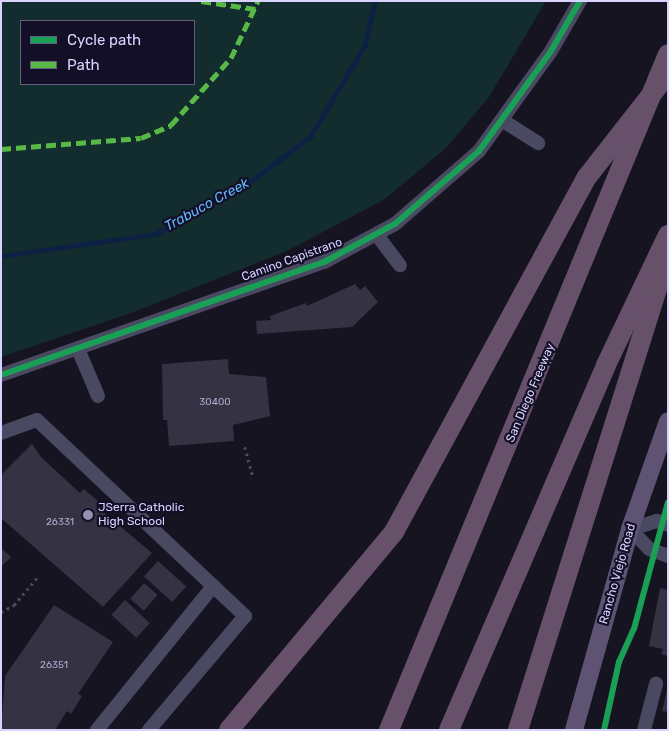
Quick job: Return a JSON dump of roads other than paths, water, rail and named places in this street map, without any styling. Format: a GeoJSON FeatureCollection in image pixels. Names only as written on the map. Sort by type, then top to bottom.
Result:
{"type":"FeatureCollection","features":[{"type":"Feature","properties":{"kind":"highway","name":"San Diego Freeway"},"geometry":{"type":"LineString","coordinates":[[389,730],[659,85],[668,54]]}},
{"type":"Feature","properties":{"kind":"highway"},"geometry":{"type":"LineString","coordinates":[[229,730],[394,532],[587,177],[659,85]]}},
{"type":"Feature","properties":{"kind":"highway"},"geometry":{"type":"LineString","coordinates":[[449,730],[606,365],[668,235]]}},
{"type":"Feature","properties":{"kind":"highway"},"geometry":{"type":"LineString","coordinates":[[518,730],[668,255]]}},
{"type":"Feature","properties":{"kind":"main road","name":"Rancho Viejo Road"},"geometry":{"type":"LineString","coordinates":[[574,730],[630,529],[668,421]]}},
{"type":"Feature","properties":{"kind":"street","name":"Camino Capistrano"},"geometry":{"type":"LineString","coordinates":[[1,375],[324,262],[377,235],[445,184],[502,120],[580,1]]}},
{"type":"Feature","properties":{"kind":"street"},"geometry":{"type":"LineString","coordinates":[[502,120],[538,143]]}},
{"type":"Feature","properties":{"kind":"street"},"geometry":{"type":"LineString","coordinates":[[377,235],[400,264]]}},
{"type":"Feature","properties":{"kind":"street"},"geometry":{"type":"LineString","coordinates":[[78,349],[98,396]]}},
{"type":"Feature","properties":{"kind":"street"},"geometry":{"type":"LineString","coordinates":[[1,433],[37,420],[244,616],[149,730]]}},
{"type":"Feature","properties":{"kind":"street"},"geometry":{"type":"LineString","coordinates":[[668,525],[657,521],[630,529],[649,549],[668,556]]}},
{"type":"Feature","properties":{"kind":"street"},"geometry":{"type":"LineString","coordinates":[[97,730],[213,586]]}},
{"type":"Feature","properties":{"kind":"street"},"geometry":{"type":"LineString","coordinates":[[644,730],[656,684]]}},
{"type":"Feature","properties":{"kind":"waterway","name":"Trabuco Creek"},"geometry":{"type":"LineString","coordinates":[[1,256],[155,234],[242,188],[310,137],[365,45],[375,1]]}},
{"type":"Feature","properties":{"kind":"place","name":"JSerra Catholic High School"},"geometry":{"type":"Point","coordinates":[88,515]}}]}
